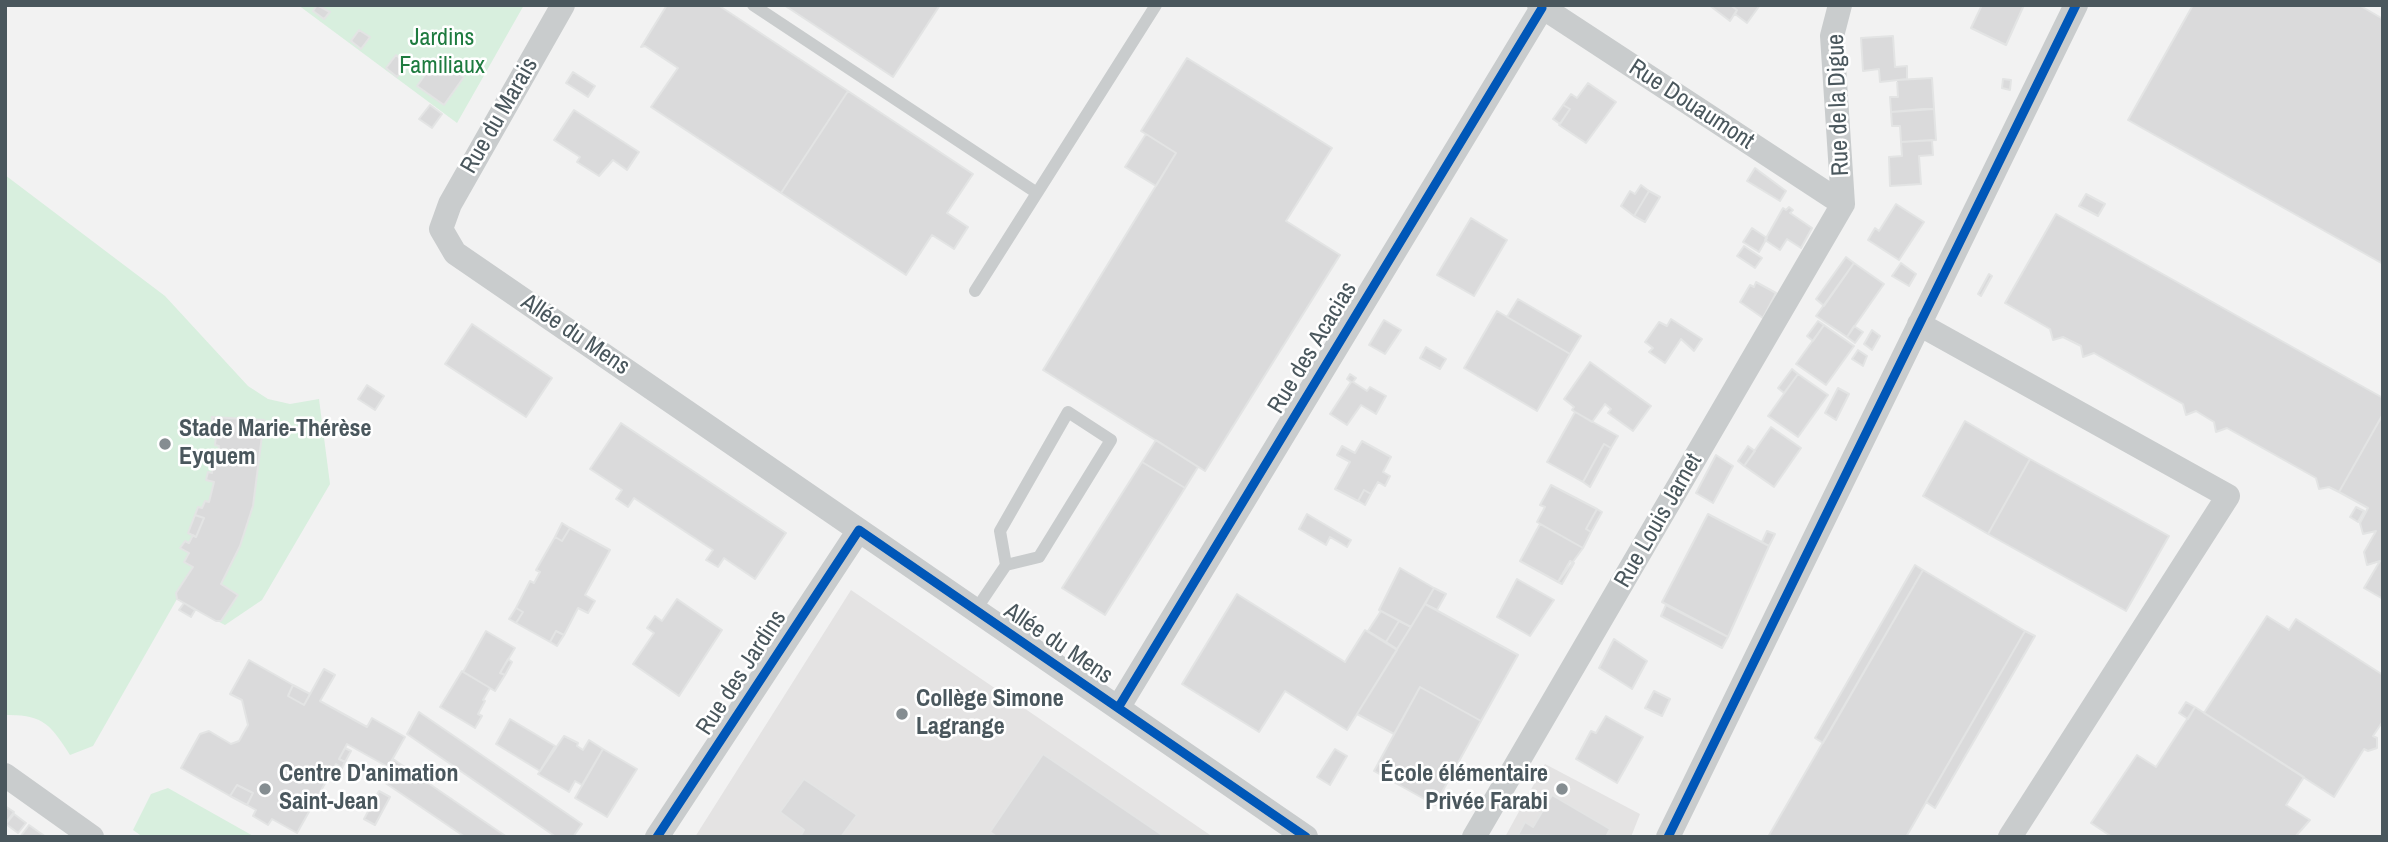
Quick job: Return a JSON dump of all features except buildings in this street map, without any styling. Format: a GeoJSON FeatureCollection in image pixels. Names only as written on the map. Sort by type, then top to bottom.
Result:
{"type":"FeatureCollection","features":[{"type":"Feature","properties":{"kind":"street","name":"Rue du Marais"},"geometry":{"type":"LineString","coordinates":[[441,229],[450,204],[563,5]]}},
{"type":"Feature","properties":{"kind":"street","name":"Rue de la Digue"},"geometry":{"type":"LineString","coordinates":[[1840,5],[1832,36],[1843,204]]}},
{"type":"Feature","properties":{"kind":"street"},"geometry":{"type":"LineString","coordinates":[[1668,837],[2076,5]]}},
{"type":"Feature","properties":{"kind":"street","name":"Rue Douaumont"},"geometry":{"type":"LineString","coordinates":[[1540,7],[1843,204]]}},
{"type":"Feature","properties":{"kind":"street","name":"Rue des Acacias"},"geometry":{"type":"LineString","coordinates":[[1118,708],[1540,7]]}},
{"type":"Feature","properties":{"kind":"street","name":"Rue Louis Jarnet"},"geometry":{"type":"LineString","coordinates":[[1474,837],[1843,204]]}},
{"type":"Feature","properties":{"kind":"street","name":"Allée du Mens"},"geometry":{"type":"LineString","coordinates":[[441,229],[455,253],[1306,837]]}},
{"type":"Feature","properties":{"kind":"street"},"geometry":{"type":"LineString","coordinates":[[1919,324],[2228,496],[2010,837]]}},
{"type":"Feature","properties":{"kind":"street","name":"Rue des Jardins"},"geometry":{"type":"LineString","coordinates":[[657,837],[859,530]]}},
{"type":"Feature","properties":{"kind":"street"},"geometry":{"type":"LineString","coordinates":[[5,775],[92,837]]}},
{"type":"Feature","properties":{"kind":"lane"},"geometry":{"type":"LineString","coordinates":[[753,5],[1037,193]]}},
{"type":"Feature","properties":{"kind":"lane"},"geometry":{"type":"LineString","coordinates":[[975,291],[1156,5]]}},
{"type":"Feature","properties":{"kind":"lane"},"geometry":{"type":"LineString","coordinates":[[975,611],[1006,565],[1039,557],[1111,440],[1068,412],[1000,531],[1006,565]]}},
{"type":"Feature","properties":{"kind":"shaded area","name":"Collège Simone Lagrange"},"geometry":{"type":"Polygon","coordinates":[[[851,590],[1213,837],[695,837],[851,590]]]}},
{"type":"Feature","properties":{"kind":"shaded area","name":"École élémentaire Privée Farabi"},"geometry":{"type":"Polygon","coordinates":[[[1545,764],[1640,814],[1631,837],[1505,837],[1545,764]]]}},
{"type":"Feature","properties":{"kind":"green space","name":"Jardins Familiaux"},"geometry":{"type":"Polygon","coordinates":[[[298,5],[524,5],[457,123],[298,5]]]}},
{"type":"Feature","properties":{"kind":"green space","name":"Stade Marie-Thérèse Eyquem"},"geometry":{"type":"Polygon","coordinates":[[[5,175],[165,296],[248,386],[268,399],[290,404],[319,399],[330,484],[262,600],[225,625],[196,610],[191,617],[179,610],[184,603],[177,599],[93,746],[70,755],[45,723],[29,717],[5,715],[5,175]]]}},
{"type":"Feature","properties":{"kind":"green space"},"geometry":{"type":"Polygon","coordinates":[[[168,788],[255,837],[143,837],[133,830],[151,794],[168,788]]]}},
{"type":"Feature","properties":{"kind":"cycle path"},"geometry":{"type":"LineString","coordinates":[[1668,837],[2076,5]]}},
{"type":"Feature","properties":{"kind":"cycle path"},"geometry":{"type":"LineString","coordinates":[[1118,708],[1542,8]]}},
{"type":"Feature","properties":{"kind":"cycle path"},"geometry":{"type":"LineString","coordinates":[[657,837],[859,530],[1306,837]]}},
{"type":"Feature","properties":{"kind":"place","name":"Stade Marie-Thérèse Eyquem"},"geometry":{"type":"Point","coordinates":[165,444]}},
{"type":"Feature","properties":{"kind":"place","name":"Collège Simone Lagrange"},"geometry":{"type":"Point","coordinates":[902,714]}},
{"type":"Feature","properties":{"kind":"place","name":"Centre D'animation Saint-Jean"},"geometry":{"type":"Point","coordinates":[265,789]}},
{"type":"Feature","properties":{"kind":"place","name":"École élémentaire Privée Farabi"},"geometry":{"type":"Point","coordinates":[1562,789]}}]}
